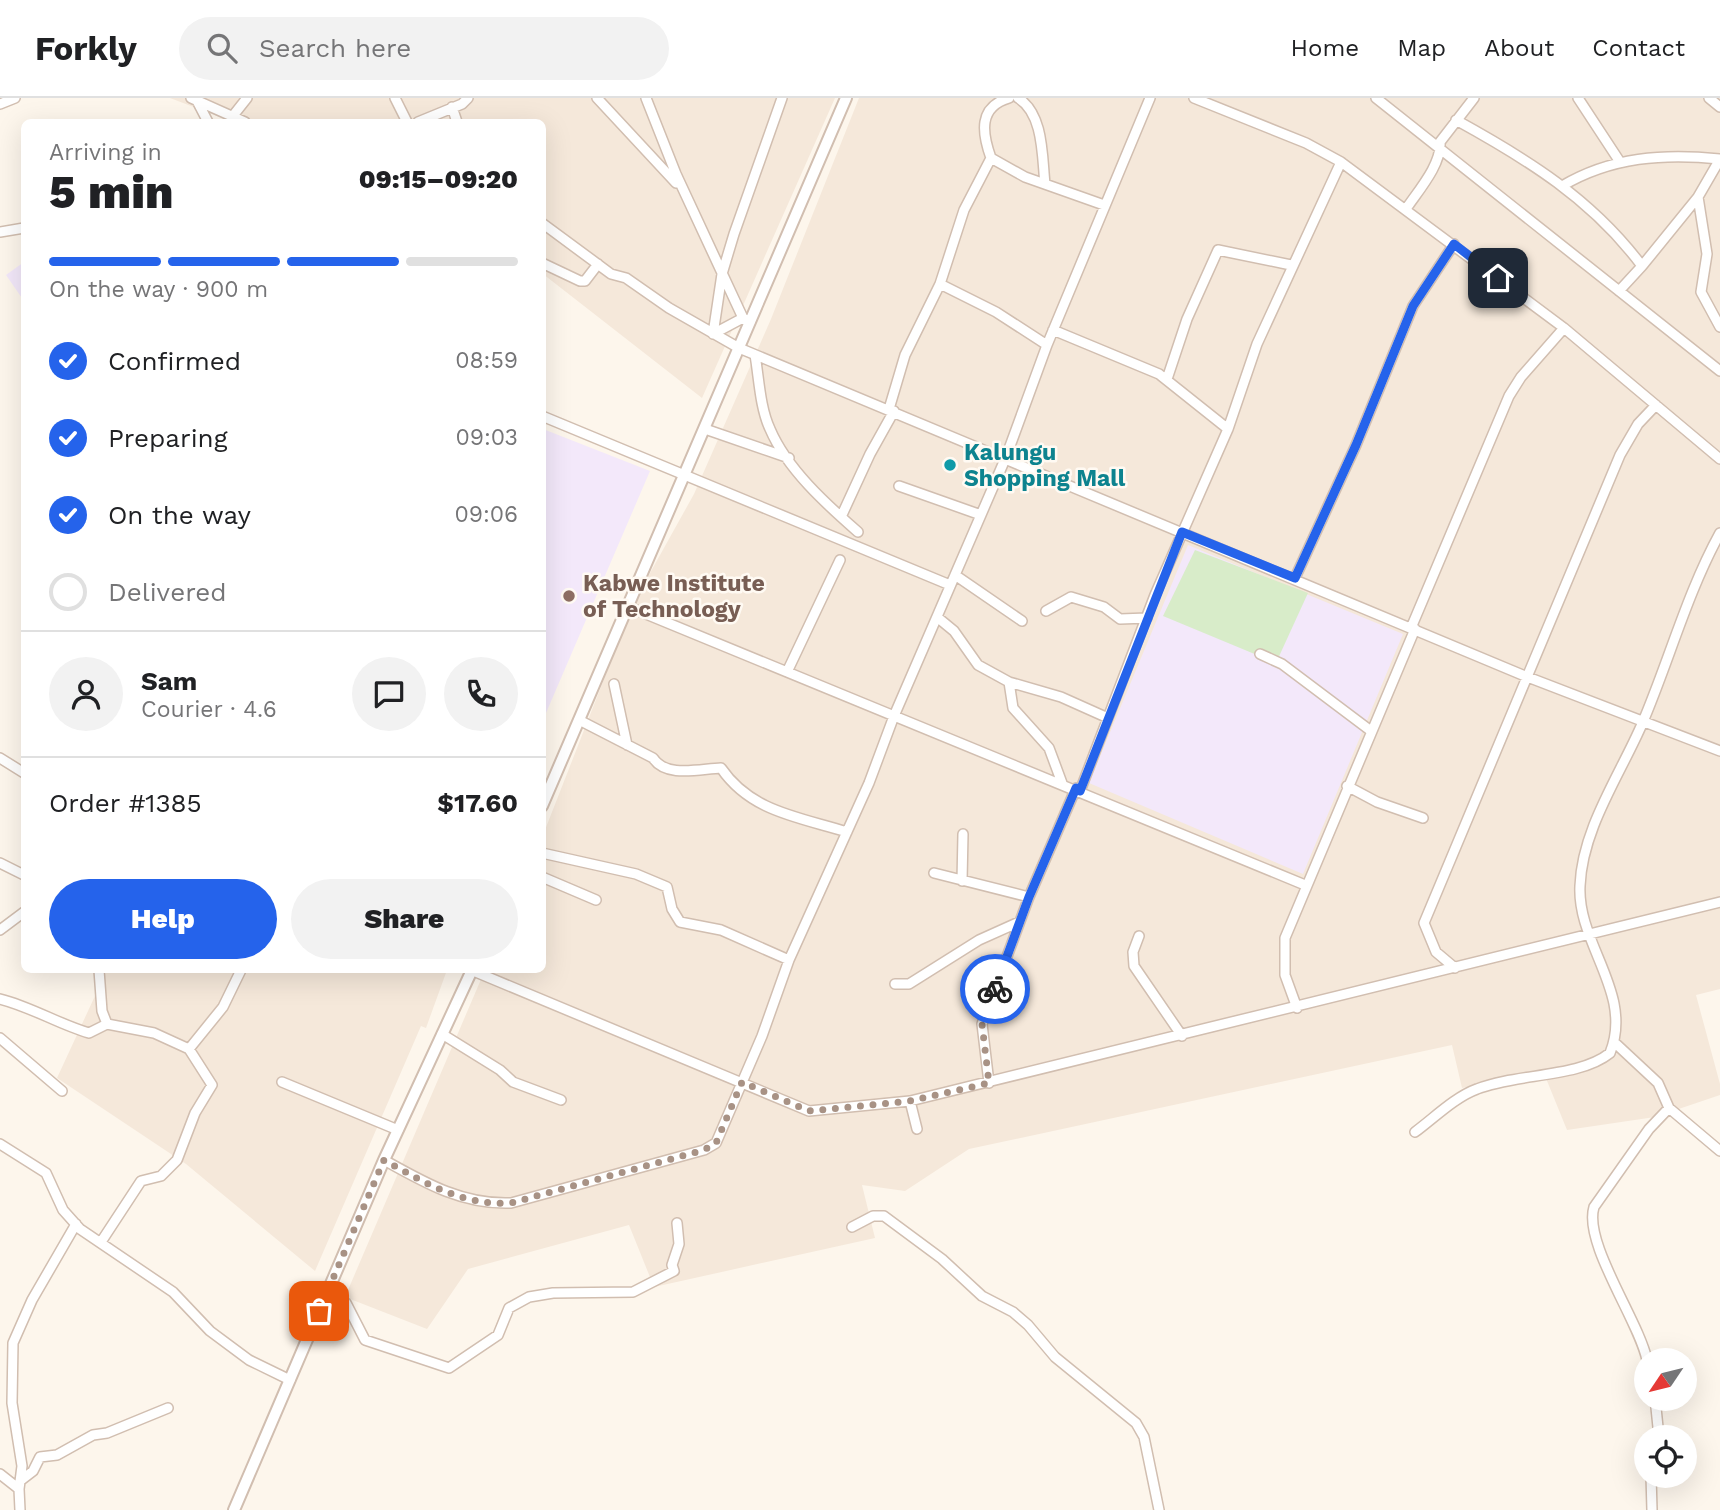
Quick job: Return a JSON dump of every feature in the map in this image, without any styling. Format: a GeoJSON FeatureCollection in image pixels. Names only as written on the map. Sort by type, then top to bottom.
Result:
{"type":"FeatureCollection","features":[{"type":"Feature","properties":{"kind":"street"},"geometry":{"type":"LineString","coordinates":[[0,104],[15,98]]}},
{"type":"Feature","properties":{"kind":"street"},"geometry":{"type":"LineString","coordinates":[[232,117],[247,98]]}},
{"type":"Feature","properties":{"kind":"street"},"geometry":{"type":"LineString","coordinates":[[395,98],[406,119]]}},
{"type":"Feature","properties":{"kind":"street"},"geometry":{"type":"LineString","coordinates":[[425,119],[468,98]]}},
{"type":"Feature","properties":{"kind":"street"},"geometry":{"type":"LineString","coordinates":[[597,98],[684,192]]}},
{"type":"Feature","properties":{"kind":"street"},"geometry":{"type":"LineString","coordinates":[[646,98],[684,192],[722,274],[747,320]]}},
{"type":"Feature","properties":{"kind":"street"},"geometry":{"type":"LineString","coordinates":[[713,334],[722,274],[756,163],[782,98]]}},
{"type":"Feature","properties":{"kind":"street"},"geometry":{"type":"LineString","coordinates":[[546,797],[705,429],[739,348],[747,320],[846,98]]}},
{"type":"Feature","properties":{"kind":"street"},"geometry":{"type":"LineString","coordinates":[[1009,98],[995,102],[985,117],[982,133],[991,158],[1025,177],[1104,205]]}},
{"type":"Feature","properties":{"kind":"street"},"geometry":{"type":"LineString","coordinates":[[1018,98],[1028,107],[1037,124],[1045,184]]}},
{"type":"Feature","properties":{"kind":"street"},"geometry":{"type":"LineString","coordinates":[[384,1160],[438,1190],[480,1203],[511,1203],[704,1150],[716,1143],[762,1036],[789,960],[847,832],[1006,457],[1047,345],[1150,98]]}},
{"type":"Feature","properties":{"kind":"street"},"geometry":{"type":"LineString","coordinates":[[1194,98],[1218,103],[1341,162],[1564,328],[1720,459]]}},
{"type":"Feature","properties":{"kind":"street"},"geometry":{"type":"LineString","coordinates":[[1376,98],[1720,371]]}},
{"type":"Feature","properties":{"kind":"street"},"geometry":{"type":"LineString","coordinates":[[1406,209],[1441,149],[1440,142],[1474,98]]}},
{"type":"Feature","properties":{"kind":"street"},"geometry":{"type":"LineString","coordinates":[[1578,98],[1620,162]]}},
{"type":"Feature","properties":{"kind":"street"},"geometry":{"type":"LineString","coordinates":[[1709,98],[1720,107]]}},
{"type":"Feature","properties":{"kind":"street"},"geometry":{"type":"LineString","coordinates":[[194,99],[237,119]]}},
{"type":"Feature","properties":{"kind":"street"},"geometry":{"type":"LineString","coordinates":[[194,99],[206,119]]}},
{"type":"Feature","properties":{"kind":"street"},"geometry":{"type":"LineString","coordinates":[[452,107],[456,119]]}},
{"type":"Feature","properties":{"kind":"street"},"geometry":{"type":"LineString","coordinates":[[1456,120],[1517,153],[1562,186],[1622,239],[1642,266]]}},
{"type":"Feature","properties":{"kind":"street"},"geometry":{"type":"LineString","coordinates":[[1562,186],[1589,170],[1620,162],[1681,155],[1720,159],[1699,197],[1619,291]]}},
{"type":"Feature","properties":{"kind":"street"},"geometry":{"type":"LineString","coordinates":[[841,517],[891,410],[905,355],[940,284],[964,210],[991,158]]}},
{"type":"Feature","properties":{"kind":"street"},"geometry":{"type":"LineString","coordinates":[[989,1083],[982,1024],[1029,897],[1078,789],[1182,532],[1228,429],[1257,344],[1291,265],[1341,162]]}},
{"type":"Feature","properties":{"kind":"street"},"geometry":{"type":"LineString","coordinates":[[1699,197],[1707,254],[1701,292],[1720,327]]}},
{"type":"Feature","properties":{"kind":"street"},"geometry":{"type":"LineString","coordinates":[[546,226],[598,264],[739,348],[1006,457],[1525,676],[1720,751]]}},
{"type":"Feature","properties":{"kind":"street"},"geometry":{"type":"LineString","coordinates":[[0,232],[21,228]]}},
{"type":"Feature","properties":{"kind":"street"},"geometry":{"type":"LineString","coordinates":[[1295,578],[1356,445],[1413,306],[1454,244]]}},
{"type":"Feature","properties":{"kind":"street"},"geometry":{"type":"LineString","coordinates":[[1167,379],[1188,319],[1218,250],[1291,265]]}},
{"type":"Feature","properties":{"kind":"street"},"geometry":{"type":"LineString","coordinates":[[546,265],[585,281],[598,264]]}},
{"type":"Feature","properties":{"kind":"street"},"geometry":{"type":"LineString","coordinates":[[940,284],[996,312],[1047,345]]}},
{"type":"Feature","properties":{"kind":"street"},"geometry":{"type":"LineString","coordinates":[[713,334],[747,320]]}},
{"type":"Feature","properties":{"kind":"street"},"geometry":{"type":"LineString","coordinates":[[1297,1008],[1285,975],[1285,938],[1305,885],[1509,396],[1521,377],[1564,328]]}},
{"type":"Feature","properties":{"kind":"street"},"geometry":{"type":"LineString","coordinates":[[1054,330],[1167,379],[1228,429]]}},
{"type":"Feature","properties":{"kind":"street"},"geometry":{"type":"LineString","coordinates":[[755,355],[770,429],[789,458],[841,517],[858,532]]}},
{"type":"Feature","properties":{"kind":"street"},"geometry":{"type":"LineString","coordinates":[[1455,968],[1436,951],[1424,923],[1620,454],[1638,424],[1656,405]]}},
{"type":"Feature","properties":{"kind":"street"},"geometry":{"type":"LineString","coordinates":[[546,418],[950,585]]}},
{"type":"Feature","properties":{"kind":"street"},"geometry":{"type":"LineString","coordinates":[[705,429],[789,458]]}},
{"type":"Feature","properties":{"kind":"street"},"geometry":{"type":"LineString","coordinates":[[899,486],[981,515]]}},
{"type":"Feature","properties":{"kind":"street"},"geometry":{"type":"LineString","coordinates":[[1415,1132],[1474,1089],[1529,1075],[1582,1069],[1610,1053],[1614,1042],[1614,999],[1580,910],[1582,854],[1642,723],[1720,533]]}},
{"type":"Feature","properties":{"kind":"street"},"geometry":{"type":"LineString","coordinates":[[788,672],[840,560]]}},
{"type":"Feature","properties":{"kind":"street"},"geometry":{"type":"LineString","coordinates":[[955,575],[1022,621]]}},
{"type":"Feature","properties":{"kind":"street"},"geometry":{"type":"LineString","coordinates":[[1046,611],[1071,597],[1104,607],[1120,619],[1147,618]]}},
{"type":"Feature","properties":{"kind":"street"},"geometry":{"type":"LineString","coordinates":[[629,607],[1078,789],[1305,885]]}},
{"type":"Feature","properties":{"kind":"street"},"geometry":{"type":"LineString","coordinates":[[937,617],[954,631],[978,665],[1009,682],[1060,697],[1108,718]]}},
{"type":"Feature","properties":{"kind":"street"},"geometry":{"type":"LineString","coordinates":[[1260,654],[1282,664],[1371,731]]}},
{"type":"Feature","properties":{"kind":"street"},"geometry":{"type":"LineString","coordinates":[[1009,682],[1013,708],[1049,748],[1062,783]]}},
{"type":"Feature","properties":{"kind":"street"},"geometry":{"type":"LineString","coordinates":[[614,684],[627,745]]}},
{"type":"Feature","properties":{"kind":"street"},"geometry":{"type":"LineString","coordinates":[[579,720],[627,745],[668,771],[721,768],[735,790],[780,814],[847,832]]}},
{"type":"Feature","properties":{"kind":"street"},"geometry":{"type":"LineString","coordinates":[[0,758],[21,771]]}},
{"type":"Feature","properties":{"kind":"street"},"geometry":{"type":"LineString","coordinates":[[1347,786],[1377,802],[1423,818]]}},
{"type":"Feature","properties":{"kind":"street"},"geometry":{"type":"LineString","coordinates":[[962,881],[963,834]]}},
{"type":"Feature","properties":{"kind":"street"},"geometry":{"type":"LineString","coordinates":[[546,854],[636,874],[667,887],[672,909],[680,922],[721,930],[789,960]]}},
{"type":"Feature","properties":{"kind":"street"},"geometry":{"type":"LineString","coordinates":[[0,863],[21,874]]}},
{"type":"Feature","properties":{"kind":"street"},"geometry":{"type":"LineString","coordinates":[[934,873],[1029,897]]}},
{"type":"Feature","properties":{"kind":"street"},"geometry":{"type":"LineString","coordinates":[[546,879],[596,900]]}},
{"type":"Feature","properties":{"kind":"street"},"geometry":{"type":"LineString","coordinates":[[478,973],[809,1111],[910,1101],[989,1083],[1720,902]]}},
{"type":"Feature","properties":{"kind":"street"},"geometry":{"type":"LineString","coordinates":[[0,930],[21,914]]}},
{"type":"Feature","properties":{"kind":"street"},"geometry":{"type":"LineString","coordinates":[[895,984],[909,984],[979,940],[1020,922]]}},
{"type":"Feature","properties":{"kind":"street"},"geometry":{"type":"LineString","coordinates":[[1139,936],[1133,952],[1134,966],[1182,1036]]}},
{"type":"Feature","properties":{"kind":"street"},"geometry":{"type":"LineString","coordinates":[[99,973],[102,1011],[107,1024]]}},
{"type":"Feature","properties":{"kind":"street"},"geometry":{"type":"LineString","coordinates":[[189,1049],[223,1007],[240,973]]}},
{"type":"Feature","properties":{"kind":"street"},"geometry":{"type":"LineString","coordinates":[[234,1510],[384,1160],[470,973]]}},
{"type":"Feature","properties":{"kind":"street"},"geometry":{"type":"LineString","coordinates":[[0,999],[31,1008],[53,1022],[89,1033],[107,1024],[154,1033],[189,1049],[212,1085],[192,1121],[183,1152],[161,1176],[141,1181],[101,1242]]}},
{"type":"Feature","properties":{"kind":"street"},"geometry":{"type":"LineString","coordinates":[[442,1034],[500,1070],[513,1082],[561,1100]]}},
{"type":"Feature","properties":{"kind":"street"},"geometry":{"type":"LineString","coordinates":[[0,1038],[62,1091]]}},
{"type":"Feature","properties":{"kind":"street"},"geometry":{"type":"LineString","coordinates":[[1614,1042],[1658,1083],[1669,1108],[1720,1151]]}},
{"type":"Feature","properties":{"kind":"street"},"geometry":{"type":"LineString","coordinates":[[282,1082],[398,1130]]}},
{"type":"Feature","properties":{"kind":"street"},"geometry":{"type":"LineString","coordinates":[[910,1101],[917,1129]]}},
{"type":"Feature","properties":{"kind":"street"},"geometry":{"type":"LineString","coordinates":[[1642,1348],[1605,1262],[1591,1217],[1594,1208],[1649,1129],[1669,1108]]}},
{"type":"Feature","properties":{"kind":"street"},"geometry":{"type":"LineString","coordinates":[[0,1144],[46,1173],[63,1210],[76,1224],[173,1292],[210,1331],[237,1351],[290,1380]]}},
{"type":"Feature","properties":{"kind":"street"},"geometry":{"type":"LineString","coordinates":[[852,1227],[873,1216],[884,1216],[893,1222],[942,1259],[982,1296],[1013,1312],[1055,1357],[1136,1423],[1144,1437],[1159,1510]]}},
{"type":"Feature","properties":{"kind":"street"},"geometry":{"type":"LineString","coordinates":[[328,1288],[346,1303],[365,1340],[449,1368],[498,1335],[509,1308],[528,1297],[553,1293],[633,1292],[663,1278],[674,1271],[672,1265],[679,1244],[677,1223]]}},
{"type":"Feature","properties":{"kind":"street"},"geometry":{"type":"LineString","coordinates":[[20,1510],[21,1451],[12,1403],[13,1343],[32,1300],[76,1224]]}},
{"type":"Feature","properties":{"kind":"street"},"geometry":{"type":"LineString","coordinates":[[20,1485],[33,1471],[40,1457],[57,1455],[93,1435],[107,1433],[168,1408]]}},
{"type":"Feature","properties":{"kind":"street"},"geometry":{"type":"LineString","coordinates":[[0,1474],[20,1485]]}},
{"type":"Feature","properties":{"kind":"street"},"geometry":{"type":"LineString","coordinates":[[1652,1488],[1653,1510]]}},
{"type":"Feature","properties":{"kind":"shaded area"},"geometry":{"type":"Polygon","coordinates":[[[170,98],[835,98],[702,398],[546,276],[546,119],[225,119],[170,98]]]}},
{"type":"Feature","properties":{"kind":"shaded area"},"geometry":{"type":"Polygon","coordinates":[[[859,98],[1720,98],[1720,989],[1696,995],[1720,1084],[1720,1095],[1655,1117],[1567,1130],[1543,1071],[1462,1088],[1452,1045],[969,1149],[905,1191],[862,1185],[875,1238],[654,1287],[629,1225],[468,1269],[427,1329],[345,1297],[484,973],[546,973],[546,827],[635,600],[694,494],[771,319],[859,98]]]}},
{"type":"Feature","properties":{"kind":"shaded area"},"geometry":{"type":"Polygon","coordinates":[[[21,264],[21,297],[6,275],[21,264]]]}},
{"type":"Feature","properties":{"kind":"shaded area","name":"Kabwe Institute of Technology"},"geometry":{"type":"Polygon","coordinates":[[[546,430],[650,471],[546,713],[546,430]]]}},
{"type":"Feature","properties":{"kind":"shaded area"},"geometry":{"type":"Polygon","coordinates":[[[1188,545],[1403,634],[1303,874],[1089,783],[1188,545]]]}},
{"type":"Feature","properties":{"kind":"shaded area"},"geometry":{"type":"Polygon","coordinates":[[[106,973],[446,973],[426,1028],[421,1026],[315,1271],[186,1164],[57,1078],[106,973]]]}},
{"type":"Feature","properties":{"kind":"green space"},"geometry":{"type":"Polygon","coordinates":[[[1195,550],[1308,593],[1276,663],[1163,616],[1195,550]]]}},
{"type":"Feature","properties":{"kind":"way so far"},"geometry":{"type":"LineString","coordinates":[[319,1311],[384,1160],[438,1190],[480,1203],[511,1203],[704,1150],[716,1143],[742,1082],[809,1111],[910,1101],[989,1083],[982,1024],[995,989]]}},
{"type":"Feature","properties":{"kind":"place","name":"Kalungu Shopping Mall"},"geometry":{"type":"Point","coordinates":[950,465]}},
{"type":"Feature","properties":{"kind":"place","name":"Kabwe Institute of Technology"},"geometry":{"type":"Point","coordinates":[569,596]}},
{"type":"Feature","properties":{"kind":"route"},"geometry":{"type":"LineString","coordinates":[[995,989],[1029,897],[1076,788],[1080,791],[1182,532],[1295,578],[1356,445],[1413,306],[1430,278],[1454,244],[1498,278]]}}]}
